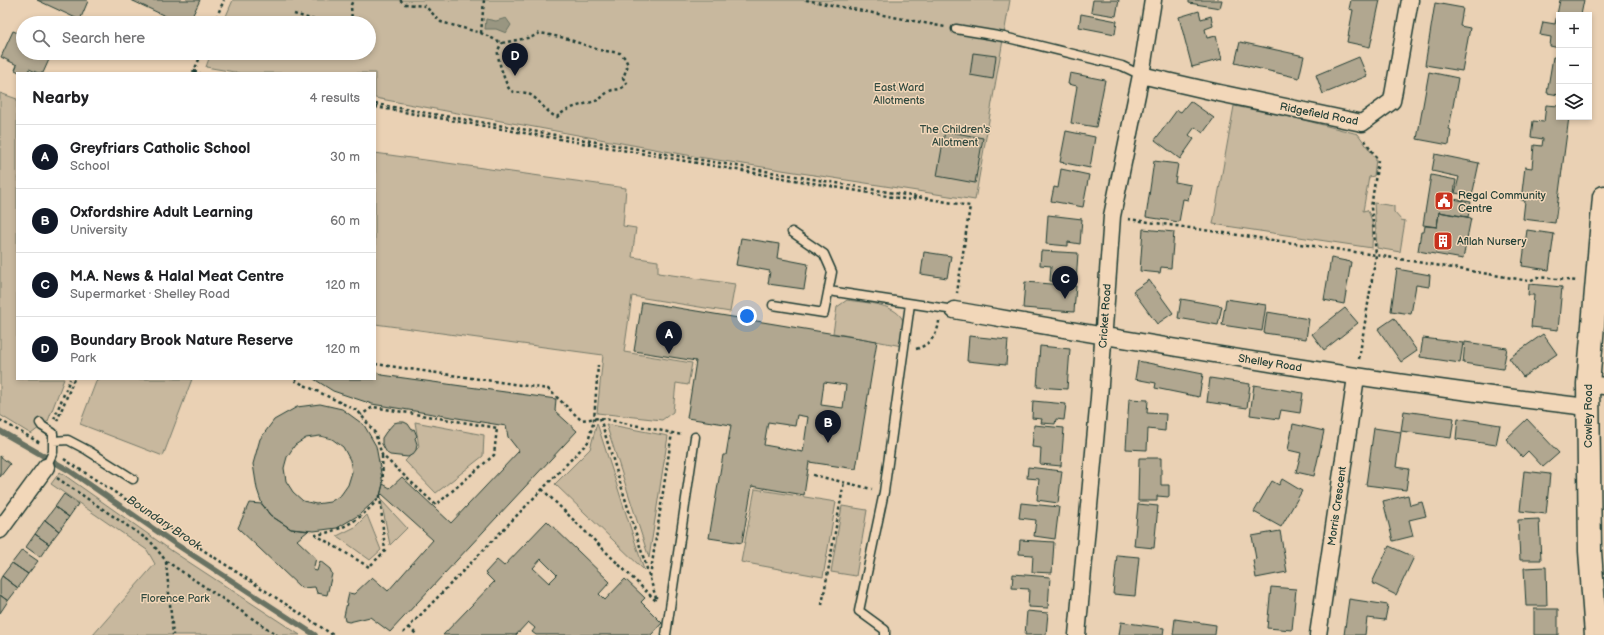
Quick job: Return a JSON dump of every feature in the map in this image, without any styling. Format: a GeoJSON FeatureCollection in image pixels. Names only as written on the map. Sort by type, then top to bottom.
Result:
{"type":"FeatureCollection","features":[{"type":"Feature","properties":{"kind":"main road","name":"Cowley Road"},"geometry":{"type":"LineString","coordinates":[[1596,635],[1590,551],[1587,407],[1596,385],[1603,208]]}},
{"type":"Feature","properties":{"kind":"street","name":"Cricket Road"},"geometry":{"type":"LineString","coordinates":[[1077,635],[1099,398],[1112,216],[1141,75],[1153,0]]}},
{"type":"Feature","properties":{"kind":"street","name":"Ridgefield Road"},"geometry":{"type":"LineString","coordinates":[[1141,75],[1362,123],[1392,101],[1410,0]]}},
{"type":"Feature","properties":{"kind":"street","name":"Shelley Road"},"geometry":{"type":"LineString","coordinates":[[954,310],[1356,377],[1587,407]]}},
{"type":"Feature","properties":{"kind":"street","name":"Morris Crescent"},"geometry":{"type":"LineString","coordinates":[[1318,635],[1356,377]]}},
{"type":"Feature","properties":{"kind":"street"},"geometry":{"type":"LineString","coordinates":[[0,530],[48,461]]}},
{"type":"Feature","properties":{"kind":"lane"},"geometry":{"type":"LineString","coordinates":[[956,29],[1004,38],[1122,66],[1141,75]]}},
{"type":"Feature","properties":{"kind":"lane"},"geometry":{"type":"LineString","coordinates":[[773,305],[824,313],[832,272],[824,254],[792,232]]}},
{"type":"Feature","properties":{"kind":"lane"},"geometry":{"type":"LineString","coordinates":[[829,290],[954,310]]}},
{"type":"Feature","properties":{"kind":"lane"},"geometry":{"type":"LineString","coordinates":[[885,635],[886,630],[860,611],[884,492],[910,304]]}},
{"type":"Feature","properties":{"kind":"lane"},"geometry":{"type":"LineString","coordinates":[[40,423],[53,437],[68,440],[87,450],[133,479]]}},
{"type":"Feature","properties":{"kind":"lane"},"geometry":{"type":"LineString","coordinates":[[48,461],[53,437]]}},
{"type":"Feature","properties":{"kind":"lane"},"geometry":{"type":"LineString","coordinates":[[666,635],[695,437]]}},
{"type":"Feature","properties":{"kind":"path"},"geometry":{"type":"LineString","coordinates":[[217,16],[224,0]]}},
{"type":"Feature","properties":{"kind":"path"},"geometry":{"type":"LineString","coordinates":[[352,16],[353,0]]}},
{"type":"Feature","properties":{"kind":"path"},"geometry":{"type":"LineString","coordinates":[[400,0],[405,4],[425,6],[441,22],[481,33],[502,43],[532,37],[540,33],[565,38],[599,50],[620,53],[625,58],[628,65],[623,78],[627,83],[623,88],[609,91],[599,100],[588,102],[580,107],[562,112],[557,116],[552,115],[544,105],[528,93],[514,93],[509,90],[506,85],[497,53],[502,43]]}},
{"type":"Feature","properties":{"kind":"path"},"geometry":{"type":"LineString","coordinates":[[481,33],[484,0]]}},
{"type":"Feature","properties":{"kind":"path"},"geometry":{"type":"LineString","coordinates":[[806,0],[956,29]]}},
{"type":"Feature","properties":{"kind":"path"},"geometry":{"type":"LineString","coordinates":[[294,14],[301,16]]}},
{"type":"Feature","properties":{"kind":"path"},"geometry":{"type":"LineString","coordinates":[[194,72],[199,60]]}},
{"type":"Feature","properties":{"kind":"path"},"geometry":{"type":"LineString","coordinates":[[376,105],[970,206],[954,310]]}},
{"type":"Feature","properties":{"kind":"path"},"geometry":{"type":"LineString","coordinates":[[1356,377],[1376,255],[1373,221],[1370,208],[1378,160],[1361,133],[1362,123]]}},
{"type":"Feature","properties":{"kind":"path"},"geometry":{"type":"LineString","coordinates":[[1112,216],[1376,255],[1528,281],[1538,277],[1579,282]]}},
{"type":"Feature","properties":{"kind":"path"},"geometry":{"type":"LineString","coordinates":[[903,353],[920,348],[936,336],[939,323],[937,308]]}},
{"type":"Feature","properties":{"kind":"path"},"geometry":{"type":"LineString","coordinates":[[376,364],[548,389],[581,420],[594,420],[600,418],[695,437]]}},
{"type":"Feature","properties":{"kind":"path"},"geometry":{"type":"LineString","coordinates":[[403,633],[588,442],[594,420],[598,365]]}},
{"type":"Feature","properties":{"kind":"path"},"geometry":{"type":"LineString","coordinates":[[53,437],[51,427],[70,380]]}},
{"type":"Feature","properties":{"kind":"path"},"geometry":{"type":"LineString","coordinates":[[53,437],[74,380]]}},
{"type":"Feature","properties":{"kind":"path"},"geometry":{"type":"LineString","coordinates":[[296,380],[358,411],[375,433],[382,455],[383,481]]}},
{"type":"Feature","properties":{"kind":"path"},"geometry":{"type":"LineString","coordinates":[[361,415],[373,407],[497,428],[494,455],[436,504],[382,455]]}},
{"type":"Feature","properties":{"kind":"path"},"geometry":{"type":"LineString","coordinates":[[600,418],[657,602]]}},
{"type":"Feature","properties":{"kind":"path"},"geometry":{"type":"LineString","coordinates":[[0,420],[48,461],[151,542],[166,561],[277,635]]}},
{"type":"Feature","properties":{"kind":"path"},"geometry":{"type":"LineString","coordinates":[[650,578],[672,433]]}},
{"type":"Feature","properties":{"kind":"path"},"geometry":{"type":"LineString","coordinates":[[48,461],[333,635]]}},
{"type":"Feature","properties":{"kind":"path"},"geometry":{"type":"LineString","coordinates":[[813,475],[884,492]]}},
{"type":"Feature","properties":{"kind":"path"},"geometry":{"type":"LineString","coordinates":[[822,605],[844,482]]}},
{"type":"Feature","properties":{"kind":"path"},"geometry":{"type":"LineString","coordinates":[[542,489],[670,614]]}},
{"type":"Feature","properties":{"kind":"path"},"geometry":{"type":"LineString","coordinates":[[380,496],[385,551],[369,567],[316,535],[333,532],[353,523],[380,496]]}},
{"type":"Feature","properties":{"kind":"path"},"geometry":{"type":"LineString","coordinates":[[166,561],[173,635]]}},
{"type":"Feature","properties":{"kind":"path"},"geometry":{"type":"LineString","coordinates":[[408,627],[418,635]]}},
{"type":"Feature","properties":{"kind":"green space","name":"East Ward Allotments"},"geometry":{"type":"Polygon","coordinates":[[[233,0],[1010,0],[975,200],[698,157],[376,98],[376,72],[234,72],[206,67],[208,60],[376,60],[376,16],[226,16],[233,0]]]}},
{"type":"Feature","properties":{"kind":"green space"},"geometry":{"type":"Polygon","coordinates":[[[0,93],[16,99],[16,380],[64,380],[48,421],[31,434],[0,415],[0,93]]]}},
{"type":"Feature","properties":{"kind":"green space"},"geometry":{"type":"Polygon","coordinates":[[[1234,106],[1296,118],[1358,134],[1376,159],[1374,176],[1369,177],[1363,211],[1367,210],[1370,214],[1372,248],[1213,224],[1234,106]]]}},
{"type":"Feature","properties":{"kind":"green space"},"geometry":{"type":"Polygon","coordinates":[[[376,153],[626,188],[623,226],[636,228],[632,257],[658,261],[658,273],[735,284],[730,312],[632,296],[624,352],[692,363],[688,385],[676,383],[673,412],[662,420],[597,413],[603,355],[376,324],[376,153]]]}},
{"type":"Feature","properties":{"kind":"green space"},"geometry":{"type":"Polygon","coordinates":[[[1374,203],[1394,206],[1394,212],[1401,220],[1405,221],[1400,252],[1377,248],[1374,203]]]}},
{"type":"Feature","properties":{"kind":"green space"},"geometry":{"type":"Polygon","coordinates":[[[847,300],[880,305],[896,312],[901,317],[904,324],[902,346],[833,333],[837,307],[847,300]]]}},
{"type":"Feature","properties":{"kind":"green space"},"geometry":{"type":"Polygon","coordinates":[[[97,380],[192,380],[163,456],[80,424],[97,380]]]}},
{"type":"Feature","properties":{"kind":"green space"},"geometry":{"type":"Polygon","coordinates":[[[415,422],[484,435],[483,456],[436,493],[405,461],[419,447],[415,422]]]}},
{"type":"Feature","properties":{"kind":"green space"},"geometry":{"type":"Polygon","coordinates":[[[597,423],[644,570],[555,484],[590,449],[597,423]]]}},
{"type":"Feature","properties":{"kind":"green space"},"geometry":{"type":"Polygon","coordinates":[[[606,424],[668,436],[649,558],[606,424]]]}},
{"type":"Feature","properties":{"kind":"green space","name":"Florence Park"},"geometry":{"type":"Polygon","coordinates":[[[60,472],[172,551],[300,635],[93,635],[155,564],[147,550],[51,484],[60,472]]]}},
{"type":"Feature","properties":{"kind":"green space"},"geometry":{"type":"Polygon","coordinates":[[[755,489],[836,502],[823,577],[741,562],[755,489]]]}},
{"type":"Feature","properties":{"kind":"green space"},"geometry":{"type":"Polygon","coordinates":[[[381,500],[407,528],[390,545],[381,500]]]}},
{"type":"Feature","properties":{"kind":"green space"},"geometry":{"type":"Polygon","coordinates":[[[842,506],[867,510],[856,576],[831,572],[842,506]]]}},
{"type":"Feature","properties":{"kind":"green space"},"geometry":{"type":"Polygon","coordinates":[[[367,515],[381,550],[370,560],[337,536],[355,527],[367,515]]]}},
{"type":"Feature","properties":{"kind":"shaded area"},"geometry":{"type":"Polygon","coordinates":[[[506,18],[511,25],[506,33],[496,29],[485,29],[486,19],[496,21],[506,18]]]}},
{"type":"Feature","properties":{"kind":"building"},"geometry":{"type":"Polygon","coordinates":[[[37,0],[88,1],[82,16],[71,16],[37,0]]]}},
{"type":"Feature","properties":{"kind":"building"},"geometry":{"type":"Polygon","coordinates":[[[131,0],[200,0],[192,16],[165,16],[131,0]]]}},
{"type":"Feature","properties":{"kind":"building"},"geometry":{"type":"Polygon","coordinates":[[[1093,0],[1119,0],[1116,16],[1091,12],[1093,0]]]}},
{"type":"Feature","properties":{"kind":"building"},"geometry":{"type":"Polygon","coordinates":[[[1189,0],[1222,0],[1220,8],[1189,3],[1189,0]]]}},
{"type":"Feature","properties":{"kind":"building"},"geometry":{"type":"Polygon","coordinates":[[[1351,0],[1380,0],[1370,47],[1347,42],[1353,10],[1349,9],[1351,0]]]}},
{"type":"Feature","properties":{"kind":"building"},"geometry":{"type":"Polygon","coordinates":[[[1560,0],[1584,0],[1582,12],[1558,12],[1560,0]]]}},
{"type":"Feature","properties":{"kind":"building"},"geometry":{"type":"Polygon","coordinates":[[[1435,3],[1463,8],[1460,26],[1470,28],[1462,71],[1425,65],[1435,3]]]}},
{"type":"Feature","properties":{"kind":"building"},"geometry":{"type":"Polygon","coordinates":[[[1199,11],[1201,19],[1211,16],[1213,26],[1205,29],[1207,38],[1216,36],[1222,59],[1192,67],[1179,17],[1199,11]]]}},
{"type":"Feature","properties":{"kind":"building"},"geometry":{"type":"Polygon","coordinates":[[[1081,14],[1117,21],[1115,34],[1079,27],[1081,14]]]}},
{"type":"Feature","properties":{"kind":"building"},"geometry":{"type":"Polygon","coordinates":[[[1556,19],[1556,47],[1550,46],[1551,37],[1540,35],[1543,22],[1555,24],[1556,19]]]}},
{"type":"Feature","properties":{"kind":"building"},"geometry":{"type":"Polygon","coordinates":[[[13,31],[16,32],[16,60],[49,60],[43,72],[36,72],[29,69],[28,72],[19,72],[15,70],[17,65],[1,57],[13,31]]]}},
{"type":"Feature","properties":{"kind":"building"},"geometry":{"type":"Polygon","coordinates":[[[1240,42],[1304,56],[1299,78],[1235,63],[1240,42]]]}},
{"type":"Feature","properties":{"kind":"building"},"geometry":{"type":"Polygon","coordinates":[[[973,53],[996,56],[993,79],[970,75],[973,53]]]}},
{"type":"Feature","properties":{"kind":"building"},"geometry":{"type":"Polygon","coordinates":[[[1359,57],[1367,76],[1323,94],[1316,75],[1359,57]]]}},
{"type":"Feature","properties":{"kind":"building"},"geometry":{"type":"Polygon","coordinates":[[[1553,57],[1556,58],[1556,94],[1547,93],[1553,57]]]}},
{"type":"Feature","properties":{"kind":"building"},"geometry":{"type":"Polygon","coordinates":[[[1429,72],[1458,78],[1449,129],[1451,130],[1449,145],[1417,139],[1429,72]]]}},
{"type":"Feature","properties":{"kind":"building"},"geometry":{"type":"Polygon","coordinates":[[[1070,73],[1105,80],[1096,127],[1071,123],[1077,86],[1068,84],[1070,73]]]}},
{"type":"Feature","properties":{"kind":"building"},"geometry":{"type":"Polygon","coordinates":[[[1190,101],[1214,118],[1203,133],[1195,127],[1189,135],[1194,139],[1180,159],[1155,140],[1177,110],[1181,112],[1190,101]]]}},
{"type":"Feature","properties":{"kind":"building"},"geometry":{"type":"Polygon","coordinates":[[[1546,105],[1556,106],[1556,120],[1569,120],[1555,223],[1523,219],[1525,201],[1521,200],[1525,167],[1532,168],[1534,145],[1542,146],[1543,139],[1531,137],[1533,121],[1544,122],[1546,105]]]}},
{"type":"Feature","properties":{"kind":"building"},"geometry":{"type":"Polygon","coordinates":[[[945,131],[983,138],[975,183],[937,176],[945,131]]]}},
{"type":"Feature","properties":{"kind":"building"},"geometry":{"type":"Polygon","coordinates":[[[1066,131],[1095,137],[1090,168],[1060,162],[1066,131]]]}},
{"type":"Feature","properties":{"kind":"building"},"geometry":{"type":"Polygon","coordinates":[[[1435,154],[1479,163],[1472,196],[1455,193],[1459,177],[1432,171],[1435,154]]]}},
{"type":"Feature","properties":{"kind":"building"},"geometry":{"type":"Polygon","coordinates":[[[1154,161],[1178,164],[1175,182],[1191,185],[1188,200],[1183,199],[1179,222],[1146,217],[1154,161]]]}},
{"type":"Feature","properties":{"kind":"building"},"geometry":{"type":"Polygon","coordinates":[[[1061,169],[1089,175],[1083,207],[1051,201],[1054,187],[1058,188],[1061,169]]]}},
{"type":"Feature","properties":{"kind":"building","name":"Regal Community Centre"},"geometry":{"type":"Polygon","coordinates":[[[1431,175],[1456,180],[1453,199],[1471,202],[1468,217],[1439,212],[1437,227],[1423,225],[1431,175]]]}},
{"type":"Feature","properties":{"kind":"building","name":"Afllah Nursery"},"geometry":{"type":"Polygon","coordinates":[[[1439,212],[1471,218],[1463,259],[1418,251],[1421,232],[1424,232],[1425,226],[1437,227],[1439,212]]]}},
{"type":"Feature","properties":{"kind":"building"},"geometry":{"type":"Polygon","coordinates":[[[1048,215],[1082,219],[1080,244],[1068,242],[1068,246],[1046,244],[1048,215]]]}},
{"type":"Feature","properties":{"kind":"building"},"geometry":{"type":"Polygon","coordinates":[[[1143,229],[1174,232],[1171,268],[1161,267],[1160,273],[1140,271],[1143,229]]]}},
{"type":"Feature","properties":{"kind":"building"},"geometry":{"type":"Polygon","coordinates":[[[1527,230],[1554,234],[1549,270],[1522,266],[1527,230]]]}},
{"type":"Feature","properties":{"kind":"building"},"geometry":{"type":"Polygon","coordinates":[[[741,238],[779,244],[777,258],[808,264],[804,289],[768,284],[770,271],[736,265],[741,238]]]}},
{"type":"Feature","properties":{"kind":"building"},"geometry":{"type":"Polygon","coordinates":[[[1041,251],[1078,253],[1076,283],[1050,281],[1051,266],[1040,265],[1041,251]]]}},
{"type":"Feature","properties":{"kind":"building"},"geometry":{"type":"Polygon","coordinates":[[[924,252],[951,256],[947,278],[921,274],[924,252]]]}},
{"type":"Feature","properties":{"kind":"building"},"geometry":{"type":"Polygon","coordinates":[[[1331,258],[1351,262],[1344,304],[1324,300],[1331,258]]]}},
{"type":"Feature","properties":{"kind":"building"},"geometry":{"type":"Polygon","coordinates":[[[1397,269],[1430,275],[1429,287],[1416,285],[1411,314],[1391,311],[1397,269]]]}},
{"type":"Feature","properties":{"kind":"building"},"geometry":{"type":"Polygon","coordinates":[[[1149,280],[1173,313],[1157,324],[1133,291],[1149,280]]]}},
{"type":"Feature","properties":{"kind":"building"},"geometry":{"type":"Polygon","coordinates":[[[1025,282],[1076,286],[1074,312],[1023,308],[1025,282]]]}},
{"type":"Feature","properties":{"kind":"building"},"geometry":{"type":"Polygon","coordinates":[[[1529,284],[1562,287],[1558,330],[1531,327],[1534,295],[1528,295],[1529,284]]]}},
{"type":"Feature","properties":{"kind":"building"},"geometry":{"type":"Polygon","coordinates":[[[1181,299],[1222,306],[1218,325],[1178,318],[1181,299]]]}},
{"type":"Feature","properties":{"kind":"building"},"geometry":{"type":"Polygon","coordinates":[[[1226,299],[1266,305],[1262,331],[1222,325],[1226,299]]]}},
{"type":"Feature","properties":{"kind":"building"},"geometry":{"type":"Polygon","coordinates":[[[642,302],[877,341],[856,469],[809,462],[804,495],[752,486],[742,543],[709,538],[723,455],[726,455],[731,425],[687,418],[696,361],[634,351],[642,302]],[[824,382],[821,405],[843,408],[846,385],[824,382]],[[797,415],[795,426],[768,422],[764,445],[803,452],[808,417],[797,415]]]}},
{"type":"Feature","properties":{"kind":"building"},"geometry":{"type":"Polygon","coordinates":[[[1345,308],[1358,323],[1324,350],[1312,334],[1345,308]]]}},
{"type":"Feature","properties":{"kind":"building"},"geometry":{"type":"Polygon","coordinates":[[[1267,312],[1309,319],[1306,339],[1264,333],[1267,312]]]}},
{"type":"Feature","properties":{"kind":"building"},"geometry":{"type":"Polygon","coordinates":[[[1394,318],[1417,351],[1401,362],[1378,329],[1394,318]]]}},
{"type":"Feature","properties":{"kind":"building"},"geometry":{"type":"Polygon","coordinates":[[[1543,334],[1557,354],[1523,377],[1509,358],[1543,334]]]}},
{"type":"Feature","properties":{"kind":"building"},"geometry":{"type":"Polygon","coordinates":[[[969,336],[1008,340],[1006,365],[967,361],[969,336]]]}},
{"type":"Feature","properties":{"kind":"building"},"geometry":{"type":"Polygon","coordinates":[[[1423,338],[1463,343],[1460,363],[1420,357],[1423,338]]]}},
{"type":"Feature","properties":{"kind":"building"},"geometry":{"type":"Polygon","coordinates":[[[1465,342],[1507,348],[1503,369],[1463,363],[1465,342]]]}},
{"type":"Feature","properties":{"kind":"building"},"geometry":{"type":"Polygon","coordinates":[[[1040,346],[1070,349],[1067,389],[1037,387],[1040,346]]]}},
{"type":"Feature","properties":{"kind":"building"},"geometry":{"type":"Polygon","coordinates":[[[1138,361],[1203,374],[1199,397],[1155,388],[1156,383],[1135,379],[1138,361]]]}},
{"type":"Feature","properties":{"kind":"building"},"geometry":{"type":"Polygon","coordinates":[[[376,372],[382,375],[556,399],[555,411],[577,431],[390,632],[370,617],[349,622],[345,621],[344,616],[349,593],[354,594],[372,577],[388,591],[433,540],[382,494],[380,496],[383,484],[390,488],[402,477],[451,523],[519,451],[508,437],[506,426],[372,404],[333,391],[316,380],[376,380],[376,372]]]}},
{"type":"Feature","properties":{"kind":"building"},"geometry":{"type":"Polygon","coordinates":[[[1210,378],[1250,384],[1247,408],[1207,402],[1210,378]]]}},
{"type":"Feature","properties":{"kind":"building"},"geometry":{"type":"Polygon","coordinates":[[[1254,385],[1303,393],[1300,413],[1281,410],[1279,419],[1250,415],[1254,385]]]}},
{"type":"Feature","properties":{"kind":"building"},"geometry":{"type":"Polygon","coordinates":[[[1129,399],[1148,400],[1147,413],[1166,414],[1165,431],[1148,429],[1147,450],[1126,449],[1129,399]]]}},
{"type":"Feature","properties":{"kind":"building"},"geometry":{"type":"Polygon","coordinates":[[[1033,401],[1066,404],[1064,420],[1056,419],[1055,424],[1041,423],[1042,419],[1032,418],[1033,401]]]}},
{"type":"Feature","properties":{"kind":"building"},"geometry":{"type":"Polygon","coordinates":[[[320,404],[342,409],[364,425],[376,446],[383,484],[380,496],[359,515],[337,528],[314,531],[291,529],[270,515],[262,504],[257,489],[253,464],[260,439],[274,420],[297,407],[320,404]],[[320,436],[306,438],[295,445],[287,457],[284,468],[286,481],[293,492],[303,501],[316,504],[330,502],[341,495],[348,485],[352,472],[350,460],[343,447],[332,439],[320,436]]]}},
{"type":"Feature","properties":{"kind":"building"},"geometry":{"type":"Polygon","coordinates":[[[1404,411],[1454,418],[1451,438],[1401,431],[1404,411]]]}},
{"type":"Feature","properties":{"kind":"building"},"geometry":{"type":"Polygon","coordinates":[[[1458,418],[1500,425],[1496,445],[1456,439],[1458,418]]]}},
{"type":"Feature","properties":{"kind":"building"},"geometry":{"type":"Polygon","coordinates":[[[1527,419],[1559,453],[1543,467],[1528,451],[1522,457],[1506,439],[1527,419]]]}},
{"type":"Feature","properties":{"kind":"building"},"geometry":{"type":"Polygon","coordinates":[[[398,422],[408,424],[412,430],[414,429],[417,436],[415,438],[417,444],[416,450],[408,457],[390,455],[387,453],[382,444],[382,438],[386,432],[394,423],[398,422]]]}},
{"type":"Feature","properties":{"kind":"building"},"geometry":{"type":"Polygon","coordinates":[[[1293,424],[1324,431],[1314,476],[1296,472],[1301,453],[1288,450],[1293,424]]]}},
{"type":"Feature","properties":{"kind":"building"},"geometry":{"type":"Polygon","coordinates":[[[1034,425],[1064,428],[1061,466],[1040,464],[1041,448],[1032,447],[1034,425]]]}},
{"type":"Feature","properties":{"kind":"building"},"geometry":{"type":"Polygon","coordinates":[[[1374,428],[1401,432],[1396,467],[1409,469],[1406,490],[1366,485],[1374,428]]]}},
{"type":"Feature","properties":{"kind":"building"},"geometry":{"type":"Polygon","coordinates":[[[0,456],[10,464],[0,477],[0,456]]]}},
{"type":"Feature","properties":{"kind":"building"},"geometry":{"type":"Polygon","coordinates":[[[1139,458],[1161,458],[1161,485],[1169,485],[1169,497],[1157,496],[1157,501],[1138,501],[1139,458]]]}},
{"type":"Feature","properties":{"kind":"building"},"geometry":{"type":"Polygon","coordinates":[[[1028,467],[1062,471],[1058,503],[1037,500],[1039,479],[1027,478],[1028,467]]]}},
{"type":"Feature","properties":{"kind":"building"},"geometry":{"type":"Polygon","coordinates":[[[1524,471],[1550,474],[1546,514],[1520,511],[1524,471]]]}},
{"type":"Feature","properties":{"kind":"building"},"geometry":{"type":"Polygon","coordinates":[[[1282,479],[1302,491],[1281,527],[1254,512],[1272,481],[1279,485],[1282,479]]]}},
{"type":"Feature","properties":{"kind":"building"},"geometry":{"type":"Polygon","coordinates":[[[64,494],[78,504],[69,517],[55,507],[64,494]]]}},
{"type":"Feature","properties":{"kind":"building"},"geometry":{"type":"Polygon","coordinates":[[[1408,495],[1410,505],[1422,502],[1426,516],[1409,520],[1413,536],[1393,541],[1383,501],[1408,495]]]}},
{"type":"Feature","properties":{"kind":"building"},"geometry":{"type":"Polygon","coordinates":[[[249,503],[262,504],[270,515],[291,529],[308,531],[297,540],[316,558],[313,570],[317,571],[320,561],[330,569],[332,574],[327,595],[317,593],[315,587],[301,588],[238,528],[249,503]]]}},
{"type":"Feature","properties":{"kind":"building"},"geometry":{"type":"Polygon","coordinates":[[[1021,503],[1059,507],[1055,539],[1034,536],[1036,520],[1019,518],[1021,503]]]}},
{"type":"Feature","properties":{"kind":"building"},"geometry":{"type":"Polygon","coordinates":[[[1138,504],[1158,506],[1154,548],[1134,546],[1138,504]]]}},
{"type":"Feature","properties":{"kind":"building"},"geometry":{"type":"Polygon","coordinates":[[[55,507],[69,517],[59,531],[45,520],[55,507]]]}},
{"type":"Feature","properties":{"kind":"building"},"geometry":{"type":"Polygon","coordinates":[[[1539,519],[1541,560],[1520,560],[1518,520],[1539,519]]]}},
{"type":"Feature","properties":{"kind":"building"},"geometry":{"type":"Polygon","coordinates":[[[45,520],[59,531],[49,544],[35,534],[45,520]]]}},
{"type":"Feature","properties":{"kind":"building"},"geometry":{"type":"Polygon","coordinates":[[[547,521],[610,582],[599,594],[605,600],[625,579],[645,598],[641,602],[662,623],[651,635],[536,635],[532,632],[535,628],[528,622],[516,635],[443,635],[494,582],[485,573],[497,560],[504,566],[547,521]],[[541,559],[533,568],[549,583],[557,575],[541,559]]]}},
{"type":"Feature","properties":{"kind":"building"},"geometry":{"type":"Polygon","coordinates":[[[1280,531],[1287,572],[1256,578],[1253,560],[1256,559],[1252,536],[1280,531]]]}},
{"type":"Feature","properties":{"kind":"building"},"geometry":{"type":"Polygon","coordinates":[[[35,534],[49,544],[40,557],[26,547],[35,534]]]}},
{"type":"Feature","properties":{"kind":"building"},"geometry":{"type":"Polygon","coordinates":[[[1020,540],[1054,542],[1052,573],[1032,572],[1033,555],[1019,554],[1020,540]]]}},
{"type":"Feature","properties":{"kind":"building"},"geometry":{"type":"Polygon","coordinates":[[[1389,546],[1414,557],[1396,595],[1372,583],[1389,546]]]}},
{"type":"Feature","properties":{"kind":"building"},"geometry":{"type":"Polygon","coordinates":[[[22,550],[38,561],[28,574],[12,563],[22,550]]]}},
{"type":"Feature","properties":{"kind":"building"},"geometry":{"type":"Polygon","coordinates":[[[1117,555],[1139,557],[1135,596],[1113,594],[1117,555]]]}},
{"type":"Feature","properties":{"kind":"building"},"geometry":{"type":"Polygon","coordinates":[[[12,563],[28,574],[18,588],[2,576],[12,563]]]}},
{"type":"Feature","properties":{"kind":"building"},"geometry":{"type":"Polygon","coordinates":[[[1546,567],[1547,606],[1526,606],[1524,568],[1546,567]]]}},
{"type":"Feature","properties":{"kind":"building"},"geometry":{"type":"Polygon","coordinates":[[[1013,574],[1050,577],[1048,608],[1028,607],[1029,589],[1012,588],[1013,574]]]}},
{"type":"Feature","properties":{"kind":"building"},"geometry":{"type":"Polygon","coordinates":[[[2,576],[18,588],[8,601],[0,595],[0,580],[2,576]]]}},
{"type":"Feature","properties":{"kind":"building"},"geometry":{"type":"Polygon","coordinates":[[[1271,587],[1296,589],[1292,630],[1267,628],[1271,587]]]}},
{"type":"Feature","properties":{"kind":"building"},"geometry":{"type":"Polygon","coordinates":[[[0,595],[8,601],[0,613],[0,595]]]}},
{"type":"Feature","properties":{"kind":"building"},"geometry":{"type":"Polygon","coordinates":[[[1349,599],[1388,605],[1385,620],[1367,618],[1365,635],[1344,635],[1349,599]]]}},
{"type":"Feature","properties":{"kind":"building"},"geometry":{"type":"Polygon","coordinates":[[[1534,609],[1558,609],[1558,635],[1534,635],[1534,609]]]}},
{"type":"Feature","properties":{"kind":"building"},"geometry":{"type":"Polygon","coordinates":[[[1027,611],[1048,613],[1046,635],[1025,635],[1027,611]]]}},
{"type":"Feature","properties":{"kind":"building"},"geometry":{"type":"Polygon","coordinates":[[[1175,619],[1216,625],[1215,635],[1173,635],[1175,619]]]}},
{"type":"Feature","properties":{"kind":"building"},"geometry":{"type":"Polygon","coordinates":[[[1121,622],[1164,628],[1163,635],[1119,635],[1121,622]]]}},
{"type":"Feature","properties":{"kind":"waterway","name":"Boundary Brook"},"geometry":{"type":"LineString","coordinates":[[0,431],[70,471],[174,543],[315,635]]}},
{"type":"Feature","properties":{"kind":"place","name":"Boundary Brook Nature Reserve"},"geometry":{"type":"Point","coordinates":[515,76]}},
{"type":"Feature","properties":{"kind":"place","name":"Regal Community Centre"},"geometry":{"type":"Point","coordinates":[1444,201]}},
{"type":"Feature","properties":{"kind":"place","name":"Afllah Nursery"},"geometry":{"type":"Point","coordinates":[1443,241]}},
{"type":"Feature","properties":{"kind":"place","name":"M.A. News & Halal Meat Centre"},"geometry":{"type":"Point","coordinates":[1065,299]}},
{"type":"Feature","properties":{"kind":"place","name":"Greyfriars Catholic School"},"geometry":{"type":"Point","coordinates":[669,354]}},
{"type":"Feature","properties":{"kind":"place","name":"Oxfordshire Adult Learning"},"geometry":{"type":"Point","coordinates":[828,443]}},
{"type":"Feature","properties":{"kind":"park label","name":"The Children's Allotment"},"geometry":{"type":"Point","coordinates":[955,135]}}]}
